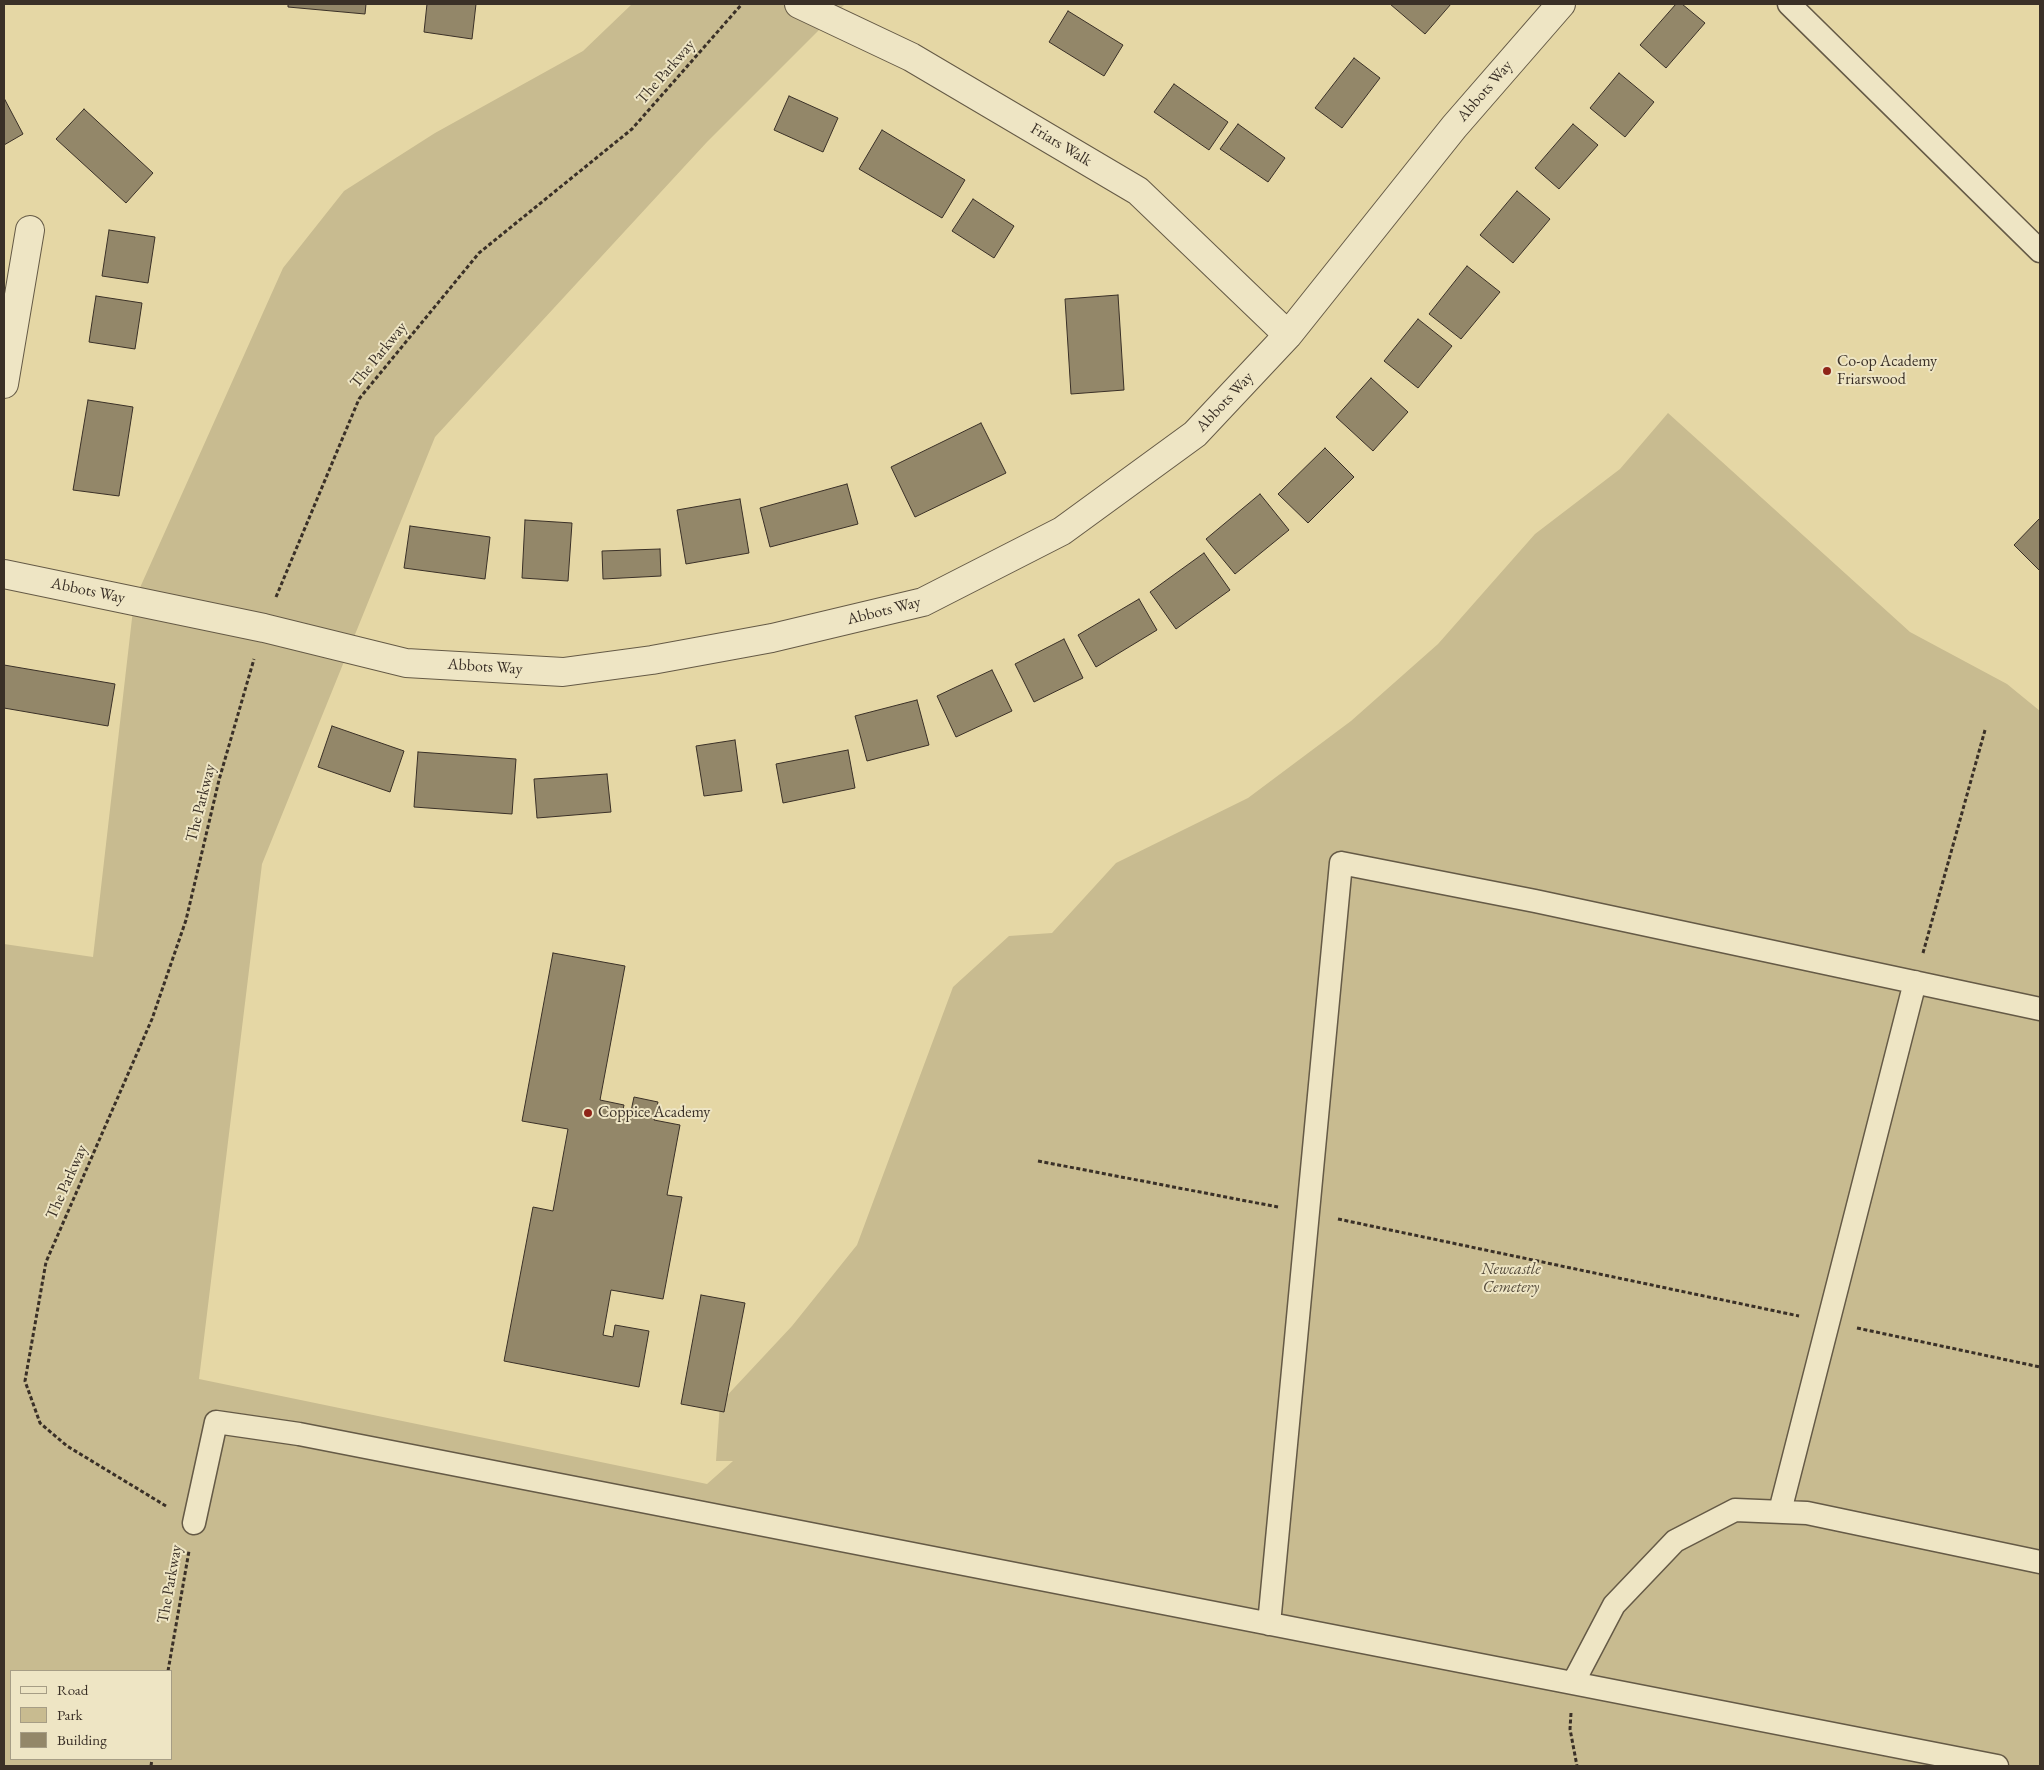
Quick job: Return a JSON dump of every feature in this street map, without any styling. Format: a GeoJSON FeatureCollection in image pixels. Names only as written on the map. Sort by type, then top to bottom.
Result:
{"type":"FeatureCollection","features":[{"type":"Feature","properties":{"kind":"street","name":"Friars Walk"},"geometry":{"type":"LineString","coordinates":[[798,4],[912,57],[1138,191],[1288,335]]}},
{"type":"Feature","properties":{"kind":"street","name":"Abbots Way"},"geometry":{"type":"LineString","coordinates":[[4,574],[264,628],[406,662],[563,672],[652,660],[772,638],[923,602],[1062,531],[1195,434],[1288,335],[1454,127],[1561,4]]}},
{"type":"Feature","properties":{"kind":"street"},"geometry":{"type":"LineString","coordinates":[[4,384],[30,230]]}},
{"type":"Feature","properties":{"kind":"lane"},"geometry":{"type":"LineString","coordinates":[[1789,4],[2040,251]]}},
{"type":"Feature","properties":{"kind":"lane"},"geometry":{"type":"LineString","coordinates":[[1269,1624],[1341,863],[1535,900],[2040,1009]]}},
{"type":"Feature","properties":{"kind":"lane"},"geometry":{"type":"LineString","coordinates":[[1780,1511],[1915,982]]}},
{"type":"Feature","properties":{"kind":"lane"},"geometry":{"type":"LineString","coordinates":[[194,1523],[216,1422],[299,1434],[1997,1766]]}},
{"type":"Feature","properties":{"kind":"lane"},"geometry":{"type":"LineString","coordinates":[[1573,1684],[1614,1605],[1676,1540],[1735,1510],[1807,1513],[2040,1562]]}},
{"type":"Feature","properties":{"kind":"path","name":"The Parkway"},"geometry":{"type":"LineString","coordinates":[[168,1670],[194,1523],[68,1446],[40,1422],[25,1381],[46,1262],[155,1010],[186,920],[218,780],[264,628],[359,399],[479,253],[632,128],[742,4]]}},
{"type":"Feature","properties":{"kind":"path"},"geometry":{"type":"LineString","coordinates":[[1915,982],[1985,730]]}},
{"type":"Feature","properties":{"kind":"path"},"geometry":{"type":"LineString","coordinates":[[1038,1161],[1308,1213],[2040,1367]]}},
{"type":"Feature","properties":{"kind":"path"},"geometry":{"type":"LineString","coordinates":[[1573,1684],[1570,1729],[1577,1766]]}},
{"type":"Feature","properties":{"kind":"green space","name":"Newcastle Cemetery"},"geometry":{"type":"Polygon","coordinates":[[[632,4],[845,4],[707,142],[435,437],[262,864],[199,1379],[707,1484],[733,1461],[716,1461],[720,1403],[792,1326],[857,1245],[953,987],[1009,936],[1052,933],[1116,863],[1248,798],[1351,721],[1438,644],[1535,534],[1620,469],[1668,413],[1910,632],[2007,684],[2040,711],[2040,1766],[4,1766],[4,944],[93,957],[134,601],[283,268],[344,191],[435,133],[583,51],[632,4]]]}},
{"type":"Feature","properties":{"kind":"building"},"geometry":{"type":"Polygon","coordinates":[[[288,4],[366,4],[365,14],[288,7],[288,4]]]}},
{"type":"Feature","properties":{"kind":"building"},"geometry":{"type":"Polygon","coordinates":[[[427,4],[476,4],[472,39],[424,32],[427,4]]]}},
{"type":"Feature","properties":{"kind":"building"},"geometry":{"type":"Polygon","coordinates":[[[1390,4],[1451,4],[1425,34],[1390,4]]]}},
{"type":"Feature","properties":{"kind":"building"},"geometry":{"type":"Polygon","coordinates":[[[1676,4],[1682,4],[1705,23],[1666,68],[1640,45],[1676,4]]]}},
{"type":"Feature","properties":{"kind":"building"},"geometry":{"type":"Polygon","coordinates":[[[1068,11],[1123,45],[1104,76],[1049,42],[1068,11]]]}},
{"type":"Feature","properties":{"kind":"building"},"geometry":{"type":"Polygon","coordinates":[[[1354,58],[1380,78],[1342,128],[1315,108],[1354,58]]]}},
{"type":"Feature","properties":{"kind":"building"},"geometry":{"type":"Polygon","coordinates":[[[1619,73],[1654,102],[1625,137],[1590,108],[1619,73]]]}},
{"type":"Feature","properties":{"kind":"building"},"geometry":{"type":"Polygon","coordinates":[[[1174,84],[1228,122],[1209,150],[1154,112],[1174,84]]]}},
{"type":"Feature","properties":{"kind":"building"},"geometry":{"type":"Polygon","coordinates":[[[789,96],[838,118],[823,152],[774,130],[789,96]]]}},
{"type":"Feature","properties":{"kind":"building"},"geometry":{"type":"Polygon","coordinates":[[[4,98],[23,134],[4,145],[4,98]]]}},
{"type":"Feature","properties":{"kind":"building"},"geometry":{"type":"Polygon","coordinates":[[[84,109],[153,173],[126,203],[56,139],[84,109]]]}},
{"type":"Feature","properties":{"kind":"building"},"geometry":{"type":"Polygon","coordinates":[[[1238,124],[1285,158],[1268,182],[1220,149],[1238,124]]]}},
{"type":"Feature","properties":{"kind":"building"},"geometry":{"type":"Polygon","coordinates":[[[1573,124],[1598,145],[1559,189],[1535,168],[1573,124]]]}},
{"type":"Feature","properties":{"kind":"building"},"geometry":{"type":"Polygon","coordinates":[[[882,130],[965,180],[942,218],[859,169],[882,130]]]}},
{"type":"Feature","properties":{"kind":"building"},"geometry":{"type":"Polygon","coordinates":[[[1517,191],[1550,219],[1513,263],[1480,235],[1517,191]]]}},
{"type":"Feature","properties":{"kind":"building"},"geometry":{"type":"Polygon","coordinates":[[[973,199],[1014,226],[994,258],[952,231],[973,199]]]}},
{"type":"Feature","properties":{"kind":"building"},"geometry":{"type":"Polygon","coordinates":[[[109,230],[155,237],[148,283],[102,276],[109,230]]]}},
{"type":"Feature","properties":{"kind":"building"},"geometry":{"type":"Polygon","coordinates":[[[1467,266],[1500,292],[1461,339],[1429,314],[1467,266]]]}},
{"type":"Feature","properties":{"kind":"building"},"geometry":{"type":"Polygon","coordinates":[[[1118,295],[1124,390],[1071,394],[1065,299],[1118,295]]]}},
{"type":"Feature","properties":{"kind":"building"},"geometry":{"type":"Polygon","coordinates":[[[96,296],[142,303],[135,349],[89,342],[96,296]]]}},
{"type":"Feature","properties":{"kind":"building"},"geometry":{"type":"Polygon","coordinates":[[[1418,319],[1452,346],[1418,388],[1384,361],[1418,319]]]}},
{"type":"Feature","properties":{"kind":"building"},"geometry":{"type":"Polygon","coordinates":[[[1371,378],[1408,412],[1373,451],[1336,417],[1371,378]]]}},
{"type":"Feature","properties":{"kind":"building"},"geometry":{"type":"Polygon","coordinates":[[[88,400],[133,407],[119,496],[73,490],[88,400]]]}},
{"type":"Feature","properties":{"kind":"building"},"geometry":{"type":"Polygon","coordinates":[[[981,423],[1006,473],[915,517],[891,467],[981,423]]]}},
{"type":"Feature","properties":{"kind":"building"},"geometry":{"type":"Polygon","coordinates":[[[1325,448],[1354,477],[1308,523],[1278,494],[1325,448]]]}},
{"type":"Feature","properties":{"kind":"building"},"geometry":{"type":"Polygon","coordinates":[[[847,484],[858,524],[770,547],[760,508],[847,484]]]}},
{"type":"Feature","properties":{"kind":"building"},"geometry":{"type":"Polygon","coordinates":[[[1260,494],[1289,530],[1235,574],[1206,539],[1260,494]]]}},
{"type":"Feature","properties":{"kind":"building"},"geometry":{"type":"Polygon","coordinates":[[[740,499],[749,553],[686,564],[677,510],[740,499]]]}},
{"type":"Feature","properties":{"kind":"building"},"geometry":{"type":"Polygon","coordinates":[[[2040,518],[2040,571],[2014,545],[2040,518]]]}},
{"type":"Feature","properties":{"kind":"building"},"geometry":{"type":"Polygon","coordinates":[[[525,520],[572,523],[568,581],[522,578],[525,520]]]}},
{"type":"Feature","properties":{"kind":"building"},"geometry":{"type":"Polygon","coordinates":[[[410,526],[490,537],[485,579],[404,568],[410,526]]]}},
{"type":"Feature","properties":{"kind":"building"},"geometry":{"type":"Polygon","coordinates":[[[660,549],[661,576],[603,579],[602,551],[660,549]]]}},
{"type":"Feature","properties":{"kind":"building"},"geometry":{"type":"Polygon","coordinates":[[[1204,553],[1230,590],[1176,629],[1150,592],[1204,553]]]}},
{"type":"Feature","properties":{"kind":"building"},"geometry":{"type":"Polygon","coordinates":[[[1139,599],[1157,630],[1096,667],[1078,635],[1139,599]]]}},
{"type":"Feature","properties":{"kind":"building"},"geometry":{"type":"Polygon","coordinates":[[[1064,639],[1083,678],[1034,702],[1015,664],[1064,639]]]}},
{"type":"Feature","properties":{"kind":"building"},"geometry":{"type":"Polygon","coordinates":[[[4,665],[115,684],[108,726],[4,708],[4,665]]]}},
{"type":"Feature","properties":{"kind":"building"},"geometry":{"type":"Polygon","coordinates":[[[992,670],[1012,711],[956,737],[937,696],[992,670]]]}},
{"type":"Feature","properties":{"kind":"building"},"geometry":{"type":"Polygon","coordinates":[[[917,700],[929,745],[867,761],[855,716],[917,700]]]}},
{"type":"Feature","properties":{"kind":"building"},"geometry":{"type":"Polygon","coordinates":[[[332,726],[404,751],[390,792],[318,767],[332,726]]]}},
{"type":"Feature","properties":{"kind":"building"},"geometry":{"type":"Polygon","coordinates":[[[735,740],[742,791],[704,796],[696,746],[735,740]]]}},
{"type":"Feature","properties":{"kind":"building"},"geometry":{"type":"Polygon","coordinates":[[[848,750],[855,788],[783,803],[776,764],[848,750]]]}},
{"type":"Feature","properties":{"kind":"building"},"geometry":{"type":"Polygon","coordinates":[[[418,752],[516,759],[512,814],[414,807],[418,752]]]}},
{"type":"Feature","properties":{"kind":"building"},"geometry":{"type":"Polygon","coordinates":[[[607,774],[611,812],[537,818],[534,779],[607,774]]]}},
{"type":"Feature","properties":{"kind":"building"},"geometry":{"type":"Polygon","coordinates":[[[553,953],[625,966],[600,1100],[624,1105],[622,1114],[630,1116],[634,1097],[658,1102],[654,1120],[680,1125],[667,1195],[682,1197],[663,1299],[611,1290],[603,1335],[613,1337],[615,1325],[649,1331],[639,1387],[504,1361],[533,1207],[553,1211],[568,1129],[522,1121],[553,953]]]}},
{"type":"Feature","properties":{"kind":"building"},"geometry":{"type":"Polygon","coordinates":[[[701,1295],[745,1303],[724,1412],[681,1404],[701,1295]]]}},
{"type":"Feature","properties":{"kind":"place","name":"Co-op Academy Friarswood"},"geometry":{"type":"Point","coordinates":[1827,371]}},
{"type":"Feature","properties":{"kind":"place","name":"Coppice Academy"},"geometry":{"type":"Point","coordinates":[588,1113]}}]}
